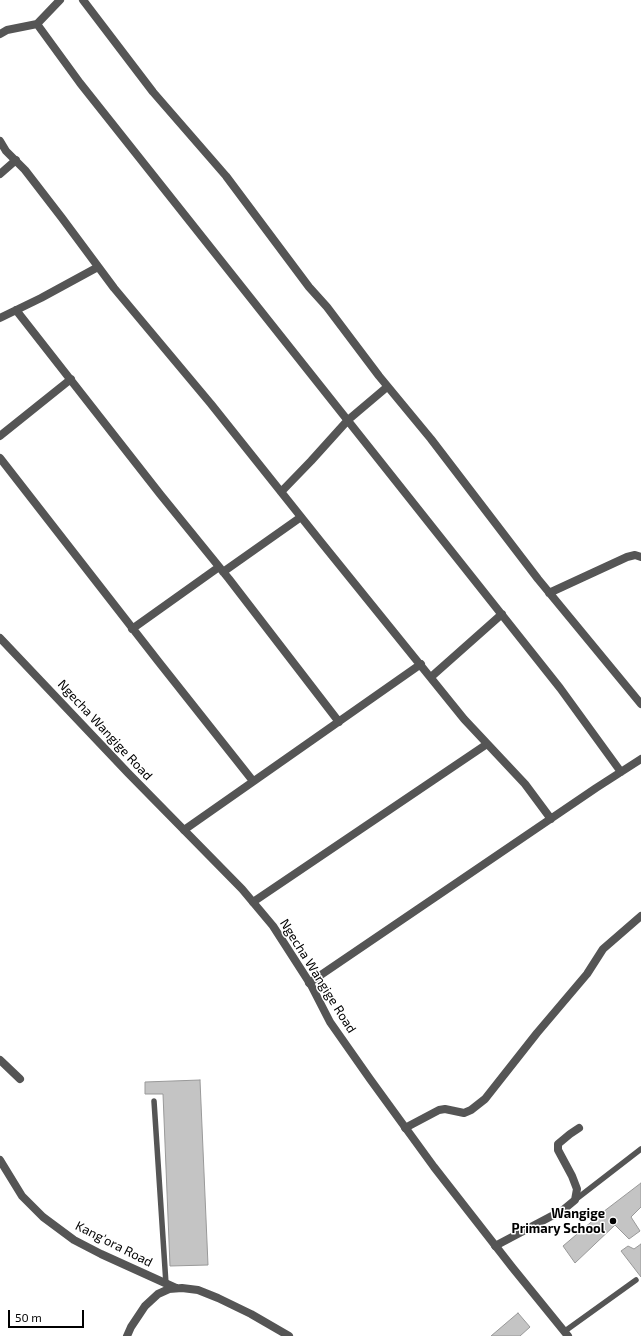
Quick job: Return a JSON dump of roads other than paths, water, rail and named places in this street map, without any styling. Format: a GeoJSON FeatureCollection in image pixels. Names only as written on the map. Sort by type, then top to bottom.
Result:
{"type":"FeatureCollection","features":[{"type":"Feature","properties":{"kind":"street"},"geometry":{"type":"LineString","coordinates":[[0,34],[7,30],[37,24],[60,0]]}},
{"type":"Feature","properties":{"kind":"street"},"geometry":{"type":"LineString","coordinates":[[83,0],[154,92],[226,176],[309,287],[387,387],[431,439],[549,593],[641,704]]}},
{"type":"Feature","properties":{"kind":"street"},"geometry":{"type":"LineString","coordinates":[[37,24],[80,83],[560,688],[621,772]]}},
{"type":"Feature","properties":{"kind":"street"},"geometry":{"type":"LineString","coordinates":[[0,141],[62,218],[118,294],[211,404],[431,677],[487,744],[525,784],[551,819]]}},
{"type":"Feature","properties":{"kind":"street"},"geometry":{"type":"LineString","coordinates":[[0,174],[16,160]]}},
{"type":"Feature","properties":{"kind":"street"},"geometry":{"type":"LineString","coordinates":[[0,318],[98,267]]}},
{"type":"Feature","properties":{"kind":"street"},"geometry":{"type":"LineString","coordinates":[[16,310],[160,494],[221,569],[339,722]]}},
{"type":"Feature","properties":{"kind":"street"},"geometry":{"type":"LineString","coordinates":[[0,436],[71,379]]}},
{"type":"Feature","properties":{"kind":"street"},"geometry":{"type":"LineString","coordinates":[[281,492],[348,420],[387,387]]}},
{"type":"Feature","properties":{"kind":"street"},"geometry":{"type":"LineString","coordinates":[[0,458],[132,629],[253,781]]}},
{"type":"Feature","properties":{"kind":"street"},"geometry":{"type":"LineString","coordinates":[[132,629],[301,517]]}},
{"type":"Feature","properties":{"kind":"street"},"geometry":{"type":"LineString","coordinates":[[549,593],[627,557],[635,555],[641,557]]}},
{"type":"Feature","properties":{"kind":"street"},"geometry":{"type":"LineString","coordinates":[[431,677],[502,614]]}},
{"type":"Feature","properties":{"kind":"street","name":"Ngecha Wangige Road"},"geometry":{"type":"LineString","coordinates":[[0,638],[253,902],[281,937],[310,982],[330,1022],[434,1167],[495,1246],[566,1333]]}},
{"type":"Feature","properties":{"kind":"street"},"geometry":{"type":"LineString","coordinates":[[184,830],[421,664]]}},
{"type":"Feature","properties":{"kind":"street"},"geometry":{"type":"LineString","coordinates":[[253,902],[487,744]]}},
{"type":"Feature","properties":{"kind":"street"},"geometry":{"type":"LineString","coordinates":[[310,982],[641,759]]}},
{"type":"Feature","properties":{"kind":"street"},"geometry":{"type":"LineString","coordinates":[[406,1128],[439,1110],[464,1113],[471,1110],[485,1099],[537,1033],[587,974],[603,949],[641,916]]}},
{"type":"Feature","properties":{"kind":"street"},"geometry":{"type":"LineString","coordinates":[[0,1060],[20,1079]]}},
{"type":"Feature","properties":{"kind":"street"},"geometry":{"type":"LineString","coordinates":[[495,1246],[563,1210],[575,1200],[577,1189],[558,1150],[558,1144],[579,1128]]}},
{"type":"Feature","properties":{"kind":"street","name":"Kang'ora Road"},"geometry":{"type":"LineString","coordinates":[[0,1160],[22,1196],[43,1217],[74,1240],[94,1251],[176,1288]]}},
{"type":"Feature","properties":{"kind":"street"},"geometry":{"type":"LineString","coordinates":[[127,1336],[131,1327],[145,1306],[158,1294],[169,1289],[176,1288],[198,1290],[218,1298],[289,1336]]}},
{"type":"Feature","properties":{"kind":"lane"},"geometry":{"type":"LineString","coordinates":[[154,1101],[166,1284]]}},
{"type":"Feature","properties":{"kind":"lane"},"geometry":{"type":"LineString","coordinates":[[575,1200],[641,1149]]}},
{"type":"Feature","properties":{"kind":"lane"},"geometry":{"type":"LineString","coordinates":[[566,1333],[636,1280]]}},
{"type":"Feature","properties":{"kind":"place","name":"Wangige Primary School"},"geometry":{"type":"Point","coordinates":[613,1221]}}]}
